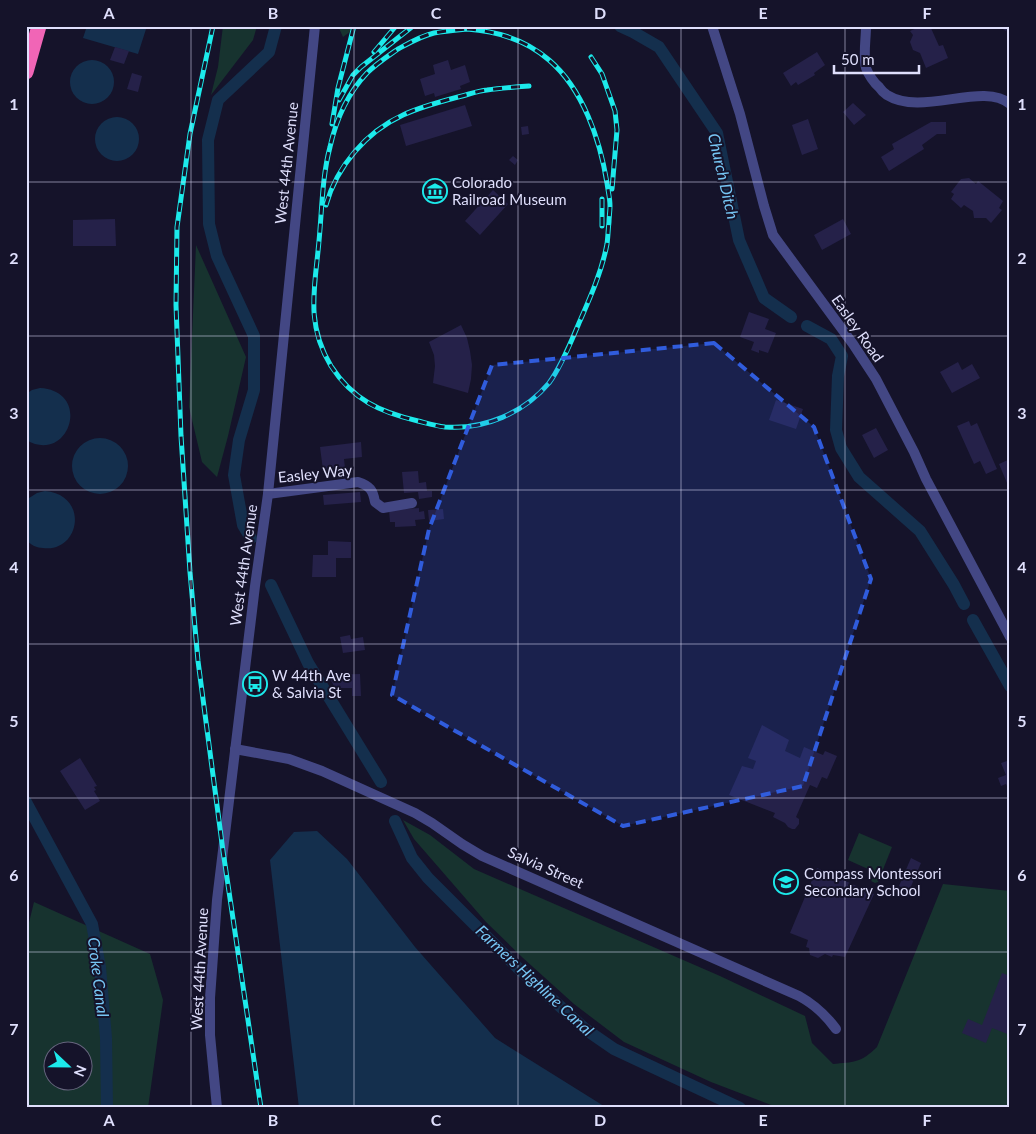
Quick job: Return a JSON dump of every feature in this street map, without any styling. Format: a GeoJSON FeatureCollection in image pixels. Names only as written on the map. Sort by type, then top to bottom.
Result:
{"type":"FeatureCollection","features":[{"type":"Feature","properties":{"kind":"highway"},"geometry":{"type":"LineString","coordinates":[[26,72],[40,26]]}},
{"type":"Feature","properties":{"kind":"street","name":"West 44th Avenue"},"geometry":{"type":"LineString","coordinates":[[217,1108],[210,1035],[210,998],[217,900],[268,494],[316,26]]}},
{"type":"Feature","properties":{"kind":"street","name":"Easley Road"},"geometry":{"type":"LineString","coordinates":[[712,26],[740,114],[773,234],[853,344],[876,380],[1010,637]]}},
{"type":"Feature","properties":{"kind":"street"},"geometry":{"type":"LineString","coordinates":[[866,26],[866,70],[876,85],[887,95],[901,101],[914,103],[981,96],[995,97],[1010,104]]}},
{"type":"Feature","properties":{"kind":"street","name":"Easley Way"},"geometry":{"type":"LineString","coordinates":[[268,494],[358,482],[367,485],[373,493],[375,502],[383,508],[412,503]]}},
{"type":"Feature","properties":{"kind":"street","name":"Salvia Street"},"geometry":{"type":"LineString","coordinates":[[235,749],[305,764],[414,812],[482,856],[799,996],[813,1004],[828,1017],[836,1029]]}},
{"type":"Feature","properties":{"kind":"highlighted area"},"geometry":{"type":"Polygon","coordinates":[[[714,343],[814,427],[871,579],[803,786],[623,826],[392,695],[429,529],[492,365],[714,343]]]}},
{"type":"Feature","properties":{"kind":"green space"},"geometry":{"type":"Polygon","coordinates":[[[223,26],[257,26],[253,40],[211,95],[218,67],[223,26]]]}},
{"type":"Feature","properties":{"kind":"green space"},"geometry":{"type":"Polygon","coordinates":[[[338,26],[358,26],[343,37],[338,26]]]}},
{"type":"Feature","properties":{"kind":"green space"},"geometry":{"type":"Polygon","coordinates":[[[196,245],[246,357],[217,477],[202,462],[189,407],[196,245]]]}},
{"type":"Feature","properties":{"kind":"green space"},"geometry":{"type":"Polygon","coordinates":[[[403,820],[430,835],[474,869],[720,976],[805,1016],[812,1043],[833,1064],[856,1061],[877,1047],[943,884],[1010,891],[1010,1108],[779,1108],[711,1082],[624,1042],[574,1004],[486,922],[414,839],[403,820]]]}},
{"type":"Feature","properties":{"kind":"green space"},"geometry":{"type":"Polygon","coordinates":[[[859,833],[892,847],[878,882],[871,881],[868,869],[848,860],[859,833]]]}},
{"type":"Feature","properties":{"kind":"green space"},"geometry":{"type":"Polygon","coordinates":[[[34,902],[150,954],[163,1000],[148,1108],[26,1108],[26,935],[34,902]]]}},
{"type":"Feature","properties":{"kind":"water"},"geometry":{"type":"Polygon","coordinates":[[[87,26],[147,26],[138,54],[83,38],[87,26]]]}},
{"type":"Feature","properties":{"kind":"water"},"geometry":{"type":"Polygon","coordinates":[[[88,60],[96,60],[108,66],[114,82],[108,98],[96,104],[88,104],[76,98],[70,86],[70,78],[76,66],[88,60]]]}},
{"type":"Feature","properties":{"kind":"water"},"geometry":{"type":"Polygon","coordinates":[[[121,117],[133,123],[138,130],[138,148],[133,155],[126,160],[113,161],[105,158],[98,151],[95,135],[98,127],[105,120],[121,117]]]}},
{"type":"Feature","properties":{"kind":"water"},"geometry":{"type":"Polygon","coordinates":[[[40,388],[56,392],[66,401],[70,412],[69,424],[63,435],[54,443],[41,445],[26,440],[26,394],[40,388]]]}},
{"type":"Feature","properties":{"kind":"water"},"geometry":{"type":"Polygon","coordinates":[[[95,438],[105,438],[120,446],[126,455],[128,466],[126,477],[120,486],[105,494],[95,494],[84,489],[77,482],[72,471],[72,461],[77,450],[84,443],[95,438]]]}},
{"type":"Feature","properties":{"kind":"water"},"geometry":{"type":"Polygon","coordinates":[[[45,491],[59,495],[69,502],[74,512],[75,523],[72,533],[65,542],[56,547],[43,548],[32,545],[26,540],[26,500],[37,493],[45,491]]]}},
{"type":"Feature","properties":{"kind":"water"},"geometry":{"type":"Polygon","coordinates":[[[317,831],[347,859],[415,947],[495,1038],[607,1108],[299,1108],[270,860],[294,832],[317,831]]]}},
{"type":"Feature","properties":{"kind":"building"},"geometry":{"type":"Polygon","coordinates":[[[921,26],[930,26],[939,46],[943,45],[948,58],[926,68],[920,53],[913,50],[910,42],[913,35],[910,31],[921,26]]]}},
{"type":"Feature","properties":{"kind":"building"},"geometry":{"type":"Polygon","coordinates":[[[998,26],[1009,26],[1006,31],[998,26]]]}},
{"type":"Feature","properties":{"kind":"building"},"geometry":{"type":"Polygon","coordinates":[[[115,47],[129,51],[124,64],[110,60],[115,47]]]}},
{"type":"Feature","properties":{"kind":"building"},"geometry":{"type":"Polygon","coordinates":[[[817,52],[825,65],[814,73],[815,75],[798,85],[796,82],[791,86],[783,73],[817,52]]]}},
{"type":"Feature","properties":{"kind":"building"},"geometry":{"type":"Polygon","coordinates":[[[448,60],[451,70],[465,65],[470,82],[460,86],[461,89],[435,97],[434,93],[425,96],[420,79],[435,74],[433,65],[448,60]]]}},
{"type":"Feature","properties":{"kind":"building"},"geometry":{"type":"Polygon","coordinates":[[[132,73],[142,76],[138,92],[127,89],[132,73]]]}},
{"type":"Feature","properties":{"kind":"building"},"geometry":{"type":"Polygon","coordinates":[[[853,103],[866,115],[854,125],[843,112],[853,103]]]}},
{"type":"Feature","properties":{"kind":"building"},"geometry":{"type":"Polygon","coordinates":[[[465,105],[472,126],[406,146],[400,125],[465,105]]]}},
{"type":"Feature","properties":{"kind":"building"},"geometry":{"type":"Polygon","coordinates":[[[808,119],[818,149],[802,155],[792,125],[808,119]]]}},
{"type":"Feature","properties":{"kind":"building"},"geometry":{"type":"Polygon","coordinates":[[[931,122],[946,122],[946,134],[937,134],[922,145],[924,149],[889,171],[881,157],[894,149],[892,144],[931,122]]]}},
{"type":"Feature","properties":{"kind":"building"},"geometry":{"type":"Polygon","coordinates":[[[528,126],[529,134],[522,135],[521,127],[528,126]]]}},
{"type":"Feature","properties":{"kind":"building"},"geometry":{"type":"Polygon","coordinates":[[[513,156],[518,160],[515,165],[509,160],[513,156]]]}},
{"type":"Feature","properties":{"kind":"building"},"geometry":{"type":"Polygon","coordinates":[[[969,178],[976,184],[978,181],[1003,201],[999,208],[1002,210],[991,223],[986,218],[974,218],[973,211],[964,205],[961,208],[951,199],[954,194],[951,192],[961,179],[969,178]]]}},
{"type":"Feature","properties":{"kind":"building"},"geometry":{"type":"Polygon","coordinates":[[[493,190],[508,204],[480,235],[465,221],[493,190]]]}},
{"type":"Feature","properties":{"kind":"building"},"geometry":{"type":"Polygon","coordinates":[[[115,219],[116,246],[73,246],[73,220],[115,219]]]}},
{"type":"Feature","properties":{"kind":"building"},"geometry":{"type":"Polygon","coordinates":[[[843,219],[851,234],[822,250],[814,235],[843,219]]]}},
{"type":"Feature","properties":{"kind":"building"},"geometry":{"type":"Polygon","coordinates":[[[749,312],[769,319],[765,329],[776,333],[768,353],[759,350],[759,353],[751,350],[754,342],[740,337],[749,312]]]}},
{"type":"Feature","properties":{"kind":"building"},"geometry":{"type":"Polygon","coordinates":[[[461,325],[467,338],[472,365],[468,393],[433,383],[434,355],[429,342],[461,325]]]}},
{"type":"Feature","properties":{"kind":"building"},"geometry":{"type":"Polygon","coordinates":[[[958,362],[962,370],[972,364],[980,378],[952,393],[940,372],[958,362]]]}},
{"type":"Feature","properties":{"kind":"building"},"geometry":{"type":"Polygon","coordinates":[[[776,400],[803,409],[796,429],[769,420],[776,400]]]}},
{"type":"Feature","properties":{"kind":"building"},"geometry":{"type":"Polygon","coordinates":[[[969,421],[971,426],[977,423],[997,469],[986,474],[980,461],[974,464],[957,426],[969,421]]]}},
{"type":"Feature","properties":{"kind":"building"},"geometry":{"type":"Polygon","coordinates":[[[876,428],[888,450],[874,458],[862,435],[876,428]]]}},
{"type":"Feature","properties":{"kind":"building"},"geometry":{"type":"Polygon","coordinates":[[[361,442],[362,457],[344,459],[345,468],[323,470],[320,447],[361,442]]]}},
{"type":"Feature","properties":{"kind":"building"},"geometry":{"type":"Polygon","coordinates":[[[1010,459],[1010,490],[999,464],[1010,459]]]}},
{"type":"Feature","properties":{"kind":"building"},"geometry":{"type":"Polygon","coordinates":[[[418,471],[419,483],[426,482],[427,491],[432,491],[432,497],[419,499],[418,492],[404,493],[402,472],[418,471]]]}},
{"type":"Feature","properties":{"kind":"building"},"geometry":{"type":"Polygon","coordinates":[[[360,492],[361,502],[324,505],[323,495],[360,492]]]}},
{"type":"Feature","properties":{"kind":"building"},"geometry":{"type":"Polygon","coordinates":[[[419,508],[419,512],[424,511],[425,519],[415,520],[416,526],[395,527],[395,522],[390,522],[389,510],[419,508]]]}},
{"type":"Feature","properties":{"kind":"building"},"geometry":{"type":"Polygon","coordinates":[[[443,509],[444,519],[429,521],[428,510],[443,509]]]}},
{"type":"Feature","properties":{"kind":"building"},"geometry":{"type":"Polygon","coordinates":[[[328,541],[351,542],[351,558],[336,558],[336,577],[312,577],[313,555],[328,555],[328,541]]]}},
{"type":"Feature","properties":{"kind":"building"},"geometry":{"type":"Polygon","coordinates":[[[350,635],[351,639],[363,637],[365,650],[343,653],[340,637],[350,635]]]}},
{"type":"Feature","properties":{"kind":"building"},"geometry":{"type":"Polygon","coordinates":[[[360,674],[361,696],[352,696],[352,688],[335,688],[328,675],[360,674]]]}},
{"type":"Feature","properties":{"kind":"building"},"geometry":{"type":"Polygon","coordinates":[[[762,725],[789,740],[785,751],[800,758],[804,747],[823,755],[825,751],[837,756],[827,779],[822,777],[817,788],[810,785],[796,817],[799,819],[799,824],[795,829],[788,827],[785,823],[773,817],[775,813],[729,795],[742,766],[753,769],[756,761],[748,758],[762,725]]]}},
{"type":"Feature","properties":{"kind":"building"},"geometry":{"type":"Polygon","coordinates":[[[80,758],[97,786],[94,787],[96,790],[94,791],[100,801],[85,810],[60,771],[80,758]]]}},
{"type":"Feature","properties":{"kind":"building"},"geometry":{"type":"Polygon","coordinates":[[[1010,760],[1010,792],[1006,784],[1001,786],[998,778],[1006,775],[1001,763],[1010,760]]]}},
{"type":"Feature","properties":{"kind":"building"},"geometry":{"type":"Polygon","coordinates":[[[911,858],[921,863],[909,891],[899,886],[911,858]]]}},
{"type":"Feature","properties":{"kind":"building"},"geometry":{"type":"Polygon","coordinates":[[[817,868],[874,894],[845,957],[833,955],[832,957],[825,954],[818,958],[810,955],[809,948],[806,947],[808,940],[790,933],[817,868]]]}},
{"type":"Feature","properties":{"kind":"building"},"geometry":{"type":"Polygon","coordinates":[[[1002,973],[1010,976],[1010,1035],[992,1028],[986,1043],[962,1033],[968,1019],[982,1025],[1002,973]]]}},
{"type":"Feature","properties":{"kind":"waterway","name":"Farmers Highline Canal"},"geometry":{"type":"LineString","coordinates":[[251,538],[243,525],[234,475],[239,440],[254,390],[254,336],[217,256],[209,224],[208,140],[218,100],[269,52],[276,26]]}},
{"type":"Feature","properties":{"kind":"waterway","name":"Church Ditch"},"geometry":{"type":"LineString","coordinates":[[620,26],[659,47],[717,133],[739,240],[764,298],[791,317]]}},
{"type":"Feature","properties":{"kind":"waterway","name":"Church Ditch"},"geometry":{"type":"LineString","coordinates":[[807,326],[831,339],[842,356],[838,376],[836,430],[841,448],[859,477],[920,531],[964,604]]}},
{"type":"Feature","properties":{"kind":"waterway","name":"Farmers Highline Canal"},"geometry":{"type":"LineString","coordinates":[[271,585],[308,663],[381,782]]}},
{"type":"Feature","properties":{"kind":"waterway","name":"Church Ditch"},"geometry":{"type":"LineString","coordinates":[[973,620],[1010,686]]}},
{"type":"Feature","properties":{"kind":"waterway","name":"Croke Canal"},"geometry":{"type":"LineString","coordinates":[[26,802],[92,924],[100,967],[106,1038],[107,1108]]}},
{"type":"Feature","properties":{"kind":"waterway","name":"Farmers Highline Canal"},"geometry":{"type":"LineString","coordinates":[[395,821],[412,858],[428,878],[518,968],[585,1029],[614,1049],[740,1108]]}},
{"type":"Feature","properties":{"kind":"railway"},"geometry":{"type":"LineString","coordinates":[[213,26],[190,134],[177,227],[176,305],[181,436],[198,661],[223,851],[261,1108]]}},
{"type":"Feature","properties":{"kind":"railway"},"geometry":{"type":"LineString","coordinates":[[332,124],[338,88],[354,26]]}},
{"type":"Feature","properties":{"kind":"railway"},"geometry":{"type":"LineString","coordinates":[[374,52],[396,26]]}},
{"type":"Feature","properties":{"kind":"railway"},"geometry":{"type":"LineString","coordinates":[[339,100],[353,75],[413,26]]}},
{"type":"Feature","properties":{"kind":"railway"},"geometry":{"type":"LineString","coordinates":[[467,29],[500,34],[521,42],[540,53],[561,72],[580,100],[595,133],[604,167],[610,208],[607,244],[599,274],[566,354],[549,383],[528,403],[502,417],[474,426],[445,427],[380,409],[358,396],[339,378],[323,350],[318,335],[315,320],[314,289],[327,158],[336,127],[354,89],[367,73],[398,49],[429,34],[467,29]]}},
{"type":"Feature","properties":{"kind":"railway"},"geometry":{"type":"LineString","coordinates":[[591,57],[602,74],[615,111],[617,130],[612,189]]}},
{"type":"Feature","properties":{"kind":"railway"},"geometry":{"type":"LineString","coordinates":[[326,205],[337,177],[345,164],[365,141],[390,122],[423,107],[476,92],[529,86]]}},
{"type":"Feature","properties":{"kind":"railway"},"geometry":{"type":"LineString","coordinates":[[602,199],[602,226]]}},
{"type":"Feature","properties":{"kind":"place","name":"Colorado Railroad Museum"},"geometry":{"type":"Point","coordinates":[435,191]}},
{"type":"Feature","properties":{"kind":"place","name":"W 44th Ave & Salvia St"},"geometry":{"type":"Point","coordinates":[255,684]}},
{"type":"Feature","properties":{"kind":"place","name":"Compass Montessori Secondary School"},"geometry":{"type":"Point","coordinates":[786,882]}}]}
